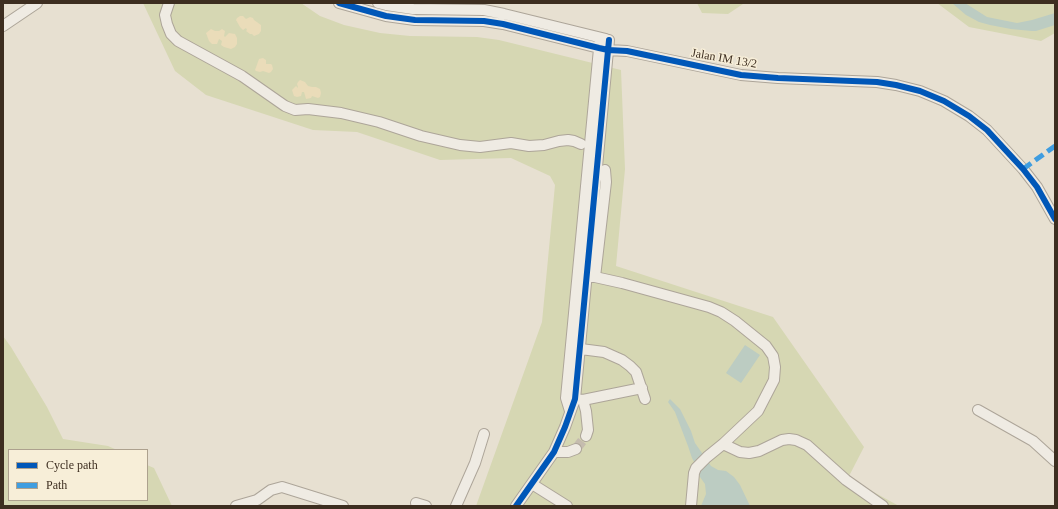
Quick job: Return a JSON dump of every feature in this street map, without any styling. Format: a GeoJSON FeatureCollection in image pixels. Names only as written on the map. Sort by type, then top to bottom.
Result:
{"type":"FeatureCollection","features":[{"type":"Feature","properties":{"kind":"street"},"geometry":{"type":"LineString","coordinates":[[3,26],[37,3]]}},
{"type":"Feature","properties":{"kind":"street"},"geometry":{"type":"LineString","coordinates":[[169,3],[165,15],[167,24],[171,34],[178,41],[242,76],[285,106],[295,110],[308,109],[341,113],[379,122],[421,136],[460,145],[480,147],[511,143],[529,146],[544,145],[568,140],[581,144]]}},
{"type":"Feature","properties":{"kind":"street","name":"Jalan IM 13/2"},"geometry":{"type":"LineString","coordinates":[[339,3],[386,16],[415,20],[484,21],[604,44]]}},
{"type":"Feature","properties":{"kind":"street","name":"Jalan IM 13/2"},"geometry":{"type":"LineString","coordinates":[[378,3],[413,9],[484,10],[504,14],[627,51],[741,75],[876,82],[920,91],[944,101],[969,116],[988,130],[1037,187],[1055,219]]}},
{"type":"Feature","properties":{"kind":"street"},"geometry":{"type":"LineString","coordinates":[[516,506],[554,452],[575,399],[575,349],[588,225],[604,44]]}},
{"type":"Feature","properties":{"kind":"street"},"geometry":{"type":"LineString","coordinates":[[580,297],[591,277],[606,182],[605,170]]}},
{"type":"Feature","properties":{"kind":"street"},"geometry":{"type":"LineString","coordinates":[[588,225],[591,277]]}},
{"type":"Feature","properties":{"kind":"street"},"geometry":{"type":"LineString","coordinates":[[591,277],[622,283],[722,312],[766,346],[773,356],[775,367],[774,380],[758,411],[696,468],[694,473],[691,506]]}},
{"type":"Feature","properties":{"kind":"street"},"geometry":{"type":"LineString","coordinates":[[575,349],[604,352],[622,360],[636,372],[645,399]]}},
{"type":"Feature","properties":{"kind":"street"},"geometry":{"type":"LineString","coordinates":[[575,399],[642,388]]}},
{"type":"Feature","properties":{"kind":"street"},"geometry":{"type":"LineString","coordinates":[[575,399],[586,411],[588,430],[586,436]]}},
{"type":"Feature","properties":{"kind":"street"},"geometry":{"type":"LineString","coordinates":[[978,410],[1033,441],[1055,461]]}},
{"type":"Feature","properties":{"kind":"street"},"geometry":{"type":"LineString","coordinates":[[456,506],[475,462],[484,434]]}},
{"type":"Feature","properties":{"kind":"street"},"geometry":{"type":"LineString","coordinates":[[723,444],[740,452],[749,453],[759,451],[782,440],[796,440],[807,445],[846,480],[883,506]]}},
{"type":"Feature","properties":{"kind":"street"},"geometry":{"type":"LineString","coordinates":[[554,452],[568,452],[576,449]]}},
{"type":"Feature","properties":{"kind":"street"},"geometry":{"type":"LineString","coordinates":[[532,484],[567,506]]}},
{"type":"Feature","properties":{"kind":"street"},"geometry":{"type":"LineString","coordinates":[[236,506],[257,500],[271,490],[282,487],[343,506]]}},
{"type":"Feature","properties":{"kind":"green space"},"geometry":{"type":"Polygon","coordinates":[[[143,3],[301,3],[320,16],[344,25],[380,33],[410,36],[477,37],[499,40],[621,70],[625,169],[616,266],[773,317],[864,447],[848,478],[899,506],[476,506],[542,322],[555,185],[550,176],[511,158],[440,160],[357,132],[313,130],[206,95],[175,71],[143,3]]]}},
{"type":"Feature","properties":{"kind":"green space"},"geometry":{"type":"Polygon","coordinates":[[[697,3],[779,3],[743,4],[728,14],[702,13],[697,3]]]}},
{"type":"Feature","properties":{"kind":"green space"},"geometry":{"type":"Polygon","coordinates":[[[937,3],[1055,3],[1055,33],[1041,41],[969,27],[937,3]]]}},
{"type":"Feature","properties":{"kind":"green space"},"geometry":{"type":"Polygon","coordinates":[[[3,336],[47,407],[63,439],[108,446],[115,449],[8,449],[8,501],[148,501],[148,465],[154,468],[172,506],[3,506],[3,336]]]}},
{"type":"Feature","properties":{"kind":"sand"},"geometry":{"type":"Polygon","coordinates":[[[240,16],[243,16],[246,19],[250,17],[253,18],[261,25],[261,31],[259,34],[254,36],[246,31],[246,28],[243,30],[236,20],[240,16]]]}},
{"type":"Feature","properties":{"kind":"sand"},"geometry":{"type":"Polygon","coordinates":[[[211,29],[219,31],[222,29],[225,31],[225,37],[229,33],[235,34],[237,44],[231,49],[221,45],[222,41],[219,39],[217,44],[212,44],[206,33],[211,29]]]}},
{"type":"Feature","properties":{"kind":"sand"},"geometry":{"type":"Polygon","coordinates":[[[263,58],[266,60],[266,64],[272,65],[273,69],[269,73],[255,70],[259,59],[263,58]]]}},
{"type":"Feature","properties":{"kind":"sand"},"geometry":{"type":"Polygon","coordinates":[[[300,80],[305,82],[308,86],[320,89],[320,97],[318,98],[312,96],[311,98],[306,99],[304,92],[302,92],[301,96],[294,96],[292,90],[296,86],[298,88],[297,84],[300,80]]]}},
{"type":"Feature","properties":{"kind":"shaded area"},"geometry":{"type":"Polygon","coordinates":[[[952,3],[965,3],[987,17],[1017,23],[1055,13],[1055,25],[1032,31],[990,25],[979,22],[966,15],[952,3]]]}},
{"type":"Feature","properties":{"kind":"shaded area"},"geometry":{"type":"Polygon","coordinates":[[[745,345],[760,355],[741,383],[726,373],[745,345]]]}},
{"type":"Feature","properties":{"kind":"shaded area"},"geometry":{"type":"Polygon","coordinates":[[[670,399],[680,409],[695,443],[711,466],[718,470],[726,471],[734,477],[740,485],[750,506],[701,506],[706,494],[705,484],[700,477],[698,469],[692,458],[675,412],[668,402],[670,399]]]}},
{"type":"Feature","properties":{"kind":"tunnel"},"geometry":{"type":"LineString","coordinates":[[576,449],[586,436]]}},
{"type":"Feature","properties":{"kind":"marked path"},"geometry":{"type":"LineString","coordinates":[[1023,169],[1055,146]]}},
{"type":"Feature","properties":{"kind":"cycle path"},"geometry":{"type":"LineString","coordinates":[[339,3],[386,16],[415,20],[484,21],[503,24],[608,50],[627,51],[741,75],[877,82],[920,91],[944,101],[969,116],[987,130],[1023,169],[1037,187],[1055,219]]}},
{"type":"Feature","properties":{"kind":"cycle path"},"geometry":{"type":"LineString","coordinates":[[516,506],[554,452],[575,399],[609,40]]}}]}
